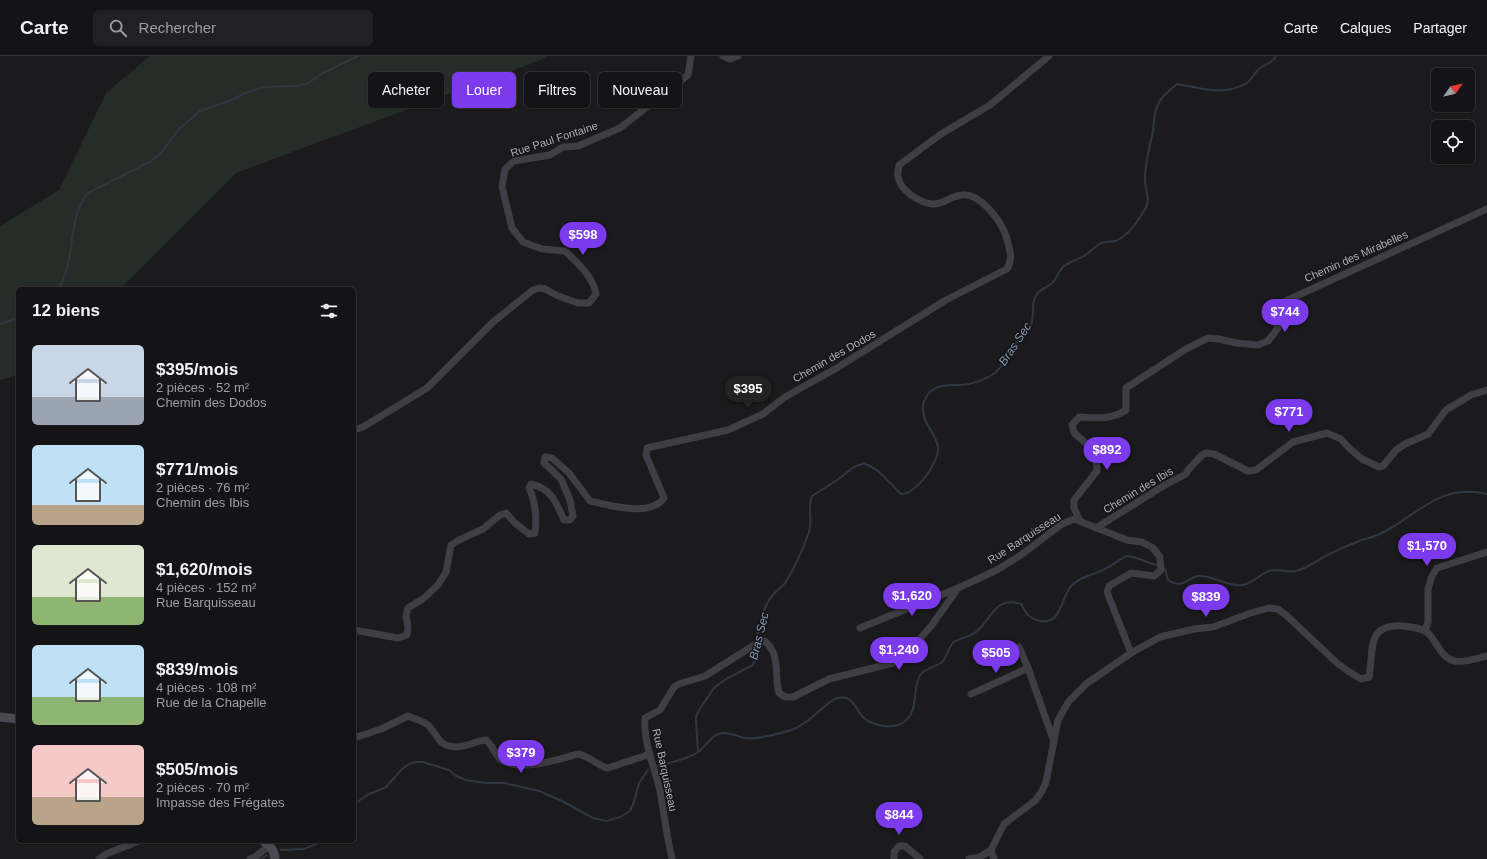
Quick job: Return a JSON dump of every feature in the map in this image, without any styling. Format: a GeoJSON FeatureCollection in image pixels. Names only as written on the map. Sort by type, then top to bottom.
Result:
{"type":"FeatureCollection","features":[{"type":"Feature","properties":{"kind":"main road"},"geometry":{"type":"LineString","coordinates":[[0,717],[16,719]]}},
{"type":"Feature","properties":{"kind":"main road"},"geometry":{"type":"LineString","coordinates":[[266,843],[274,851],[275,859]]}},
{"type":"Feature","properties":{"kind":"street","name":"Rue Paul Fontaine"},"geometry":{"type":"LineString","coordinates":[[356,429],[363,427],[427,388],[493,322],[533,290],[539,288],[545,289],[558,296],[578,303],[589,302],[596,294],[590,276],[566,251],[542,249],[523,242],[512,228],[502,187],[505,169],[514,161],[550,155],[563,147],[578,146],[620,128],[688,75],[691,56]]}},
{"type":"Feature","properties":{"kind":"street"},"geometry":{"type":"LineString","coordinates":[[723,56],[730,59],[738,56]]}},
{"type":"Feature","properties":{"kind":"street","name":"Chemin des Dodos"},"geometry":{"type":"LineString","coordinates":[[356,629],[398,638],[407,635],[408,627],[406,616],[408,608],[424,598],[438,585],[446,572],[451,545],[458,540],[483,529],[500,515],[506,512],[529,534],[535,533],[537,516],[534,498],[530,488],[531,484],[540,486],[548,491],[556,501],[564,520],[570,520],[573,516],[570,500],[560,479],[544,463],[545,457],[552,458],[569,473],[590,502],[615,507],[642,509],[661,503],[664,498],[646,455],[647,448],[728,430],[763,414],[785,397],[835,369],[946,300],[1007,268],[1011,263],[1010,252],[1004,231],[992,212],[984,203],[970,196],[962,195],[945,202],[933,204],[920,200],[912,196],[902,187],[898,176],[899,165],[941,134],[990,105],[1049,56]]}},
{"type":"Feature","properties":{"kind":"street","name":"Chemin des Mirabelles"},"geometry":{"type":"LineString","coordinates":[[1080,521],[1074,508],[1074,500],[1097,471],[1096,452],[1074,433],[1072,425],[1078,417],[1105,419],[1119,415],[1126,410],[1126,388],[1186,349],[1208,338],[1258,345],[1268,341],[1278,328],[1276,321],[1267,317],[1266,310],[1487,209]]}},
{"type":"Feature","properties":{"kind":"street","name":"Chemin des Ibis"},"geometry":{"type":"LineString","coordinates":[[1096,528],[1165,485],[1186,474],[1201,456],[1206,453],[1214,454],[1248,471],[1256,470],[1293,442],[1327,433],[1341,439],[1349,448],[1370,463],[1379,467],[1383,466],[1396,450],[1405,444],[1428,434],[1446,410],[1471,396],[1487,390]]}},
{"type":"Feature","properties":{"kind":"street","name":"Rue Barquisseau"},"geometry":{"type":"LineString","coordinates":[[672,859],[665,829],[660,791],[644,725],[645,718],[660,710],[674,687],[705,676],[756,644],[764,641],[770,645],[774,654],[777,686],[779,693],[785,697],[793,697],[829,679],[893,663],[905,656],[932,625],[958,588],[1003,566],[1021,555],[1062,524],[1074,519],[1080,521]]}},
{"type":"Feature","properties":{"kind":"street"},"geometry":{"type":"LineString","coordinates":[[1080,521],[1127,540],[1142,542],[1153,548],[1160,557],[1161,570],[1154,576],[1131,573],[1109,586],[1107,592],[1131,653]]}},
{"type":"Feature","properties":{"kind":"street"},"geometry":{"type":"LineString","coordinates":[[1425,630],[1428,622],[1428,589],[1432,576],[1437,568],[1487,552]]}},
{"type":"Feature","properties":{"kind":"street"},"geometry":{"type":"LineString","coordinates":[[860,628],[958,588]]}},
{"type":"Feature","properties":{"kind":"street"},"geometry":{"type":"LineString","coordinates":[[969,859],[980,857],[991,850],[1004,824],[1036,800],[1042,791],[1046,782],[1058,720],[1069,701],[1086,684],[1131,653],[1160,637],[1194,629],[1213,627],[1269,608],[1278,609],[1348,672],[1361,679],[1366,679],[1369,677],[1371,648],[1375,637],[1381,630],[1390,626],[1405,626],[1425,630],[1445,657],[1455,661],[1487,656]]}},
{"type":"Feature","properties":{"kind":"street"},"geometry":{"type":"LineString","coordinates":[[1019,647],[1053,737],[1054,744]]}},
{"type":"Feature","properties":{"kind":"street"},"geometry":{"type":"LineString","coordinates":[[971,694],[999,683],[1028,668]]}},
{"type":"Feature","properties":{"kind":"street"},"geometry":{"type":"LineString","coordinates":[[356,737],[381,729],[408,716],[428,725],[442,744],[454,747],[464,747],[478,740],[486,740],[500,758],[509,764],[539,765],[578,754],[584,755],[602,767],[608,768],[650,754]]}},
{"type":"Feature","properties":{"kind":"street"},"geometry":{"type":"LineString","coordinates":[[99,859],[106,854],[134,843]]}},
{"type":"Feature","properties":{"kind":"street"},"geometry":{"type":"LineString","coordinates":[[250,859],[255,857],[266,843]]}},
{"type":"Feature","properties":{"kind":"street"},"geometry":{"type":"LineString","coordinates":[[894,859],[894,852],[899,846],[905,846],[920,859]]}},
{"type":"Feature","properties":{"kind":"street"},"geometry":{"type":"LineString","coordinates":[[991,850],[994,859]]}},
{"type":"Feature","properties":{"kind":"shaded area"},"geometry":{"type":"Polygon","coordinates":[[[150,56],[547,56],[508,72],[452,72],[452,93],[444,96],[444,72],[368,72],[368,108],[411,108],[236,173],[122,287],[16,287],[16,376],[0,380],[0,226],[59,190],[106,93],[150,56]]]}},
{"type":"Feature","properties":{"kind":"waterway"},"geometry":{"type":"LineString","coordinates":[[59,287],[68,266],[77,215],[81,203],[88,193],[151,161],[160,154],[179,129],[200,111],[232,100],[245,93],[265,87],[296,86],[307,84],[323,73],[358,56]]}},
{"type":"Feature","properties":{"kind":"waterway","name":"Bras Sec"},"geometry":{"type":"LineString","coordinates":[[756,643],[766,606],[772,596],[789,577],[807,538],[810,528],[810,505],[812,496],[854,467],[864,463],[877,470],[901,494],[907,493],[913,489],[926,476],[938,453],[936,441],[924,418],[923,403],[925,398],[933,389],[941,386],[974,383],[995,373],[1004,363],[1016,343],[1030,328],[1033,304],[1038,293],[1056,279],[1061,269],[1065,265],[1084,256],[1100,243],[1113,242],[1119,239],[1124,236],[1135,224],[1147,204],[1148,196],[1145,182],[1146,163],[1153,131],[1155,113],[1158,103],[1163,97],[1177,84],[1221,91],[1238,87],[1247,83],[1261,67],[1270,62],[1276,56]]}},
{"type":"Feature","properties":{"kind":"waterway"},"geometry":{"type":"LineString","coordinates":[[0,324],[16,319]]}},
{"type":"Feature","properties":{"kind":"waterway"},"geometry":{"type":"LineString","coordinates":[[1165,569],[1168,580],[1178,584],[1196,576],[1206,576],[1232,584],[1242,585],[1253,581],[1269,571],[1300,570],[1337,550],[1380,534],[1442,497],[1455,493],[1470,492],[1487,494]]}},
{"type":"Feature","properties":{"kind":"waterway"},"geometry":{"type":"LineString","coordinates":[[657,766],[677,761],[697,753],[712,738],[719,734],[728,733],[743,737],[757,738],[792,730],[808,721],[835,699],[849,699],[862,716],[876,724],[882,726],[894,726],[904,722],[912,712],[916,685],[921,674],[942,662],[946,657],[950,646],[954,642],[976,632],[999,606],[1012,602],[1021,604],[1030,617],[1040,621],[1048,621],[1057,614],[1068,590],[1080,579],[1105,569],[1126,556],[1134,557],[1158,565]]}},
{"type":"Feature","properties":{"kind":"waterway","name":"Bras Sec"},"geometry":{"type":"LineString","coordinates":[[698,752],[696,716],[714,688],[726,679],[753,665],[756,647]]}},
{"type":"Feature","properties":{"kind":"waterway"},"geometry":{"type":"LineString","coordinates":[[356,803],[369,794],[386,787],[402,769],[409,764],[423,762],[449,770],[456,776],[466,780],[486,783],[504,783],[539,791],[562,801],[593,818],[607,821],[620,817],[630,811],[639,783],[648,770]]}},
{"type":"Feature","properties":{"kind":"waterway"},"geometry":{"type":"LineString","coordinates":[[281,850],[304,849],[318,843]]}},
{"type":"Feature","properties":{"kind":"waterway"},"geometry":{"type":"LineString","coordinates":[[261,859],[267,855]]}}]}
